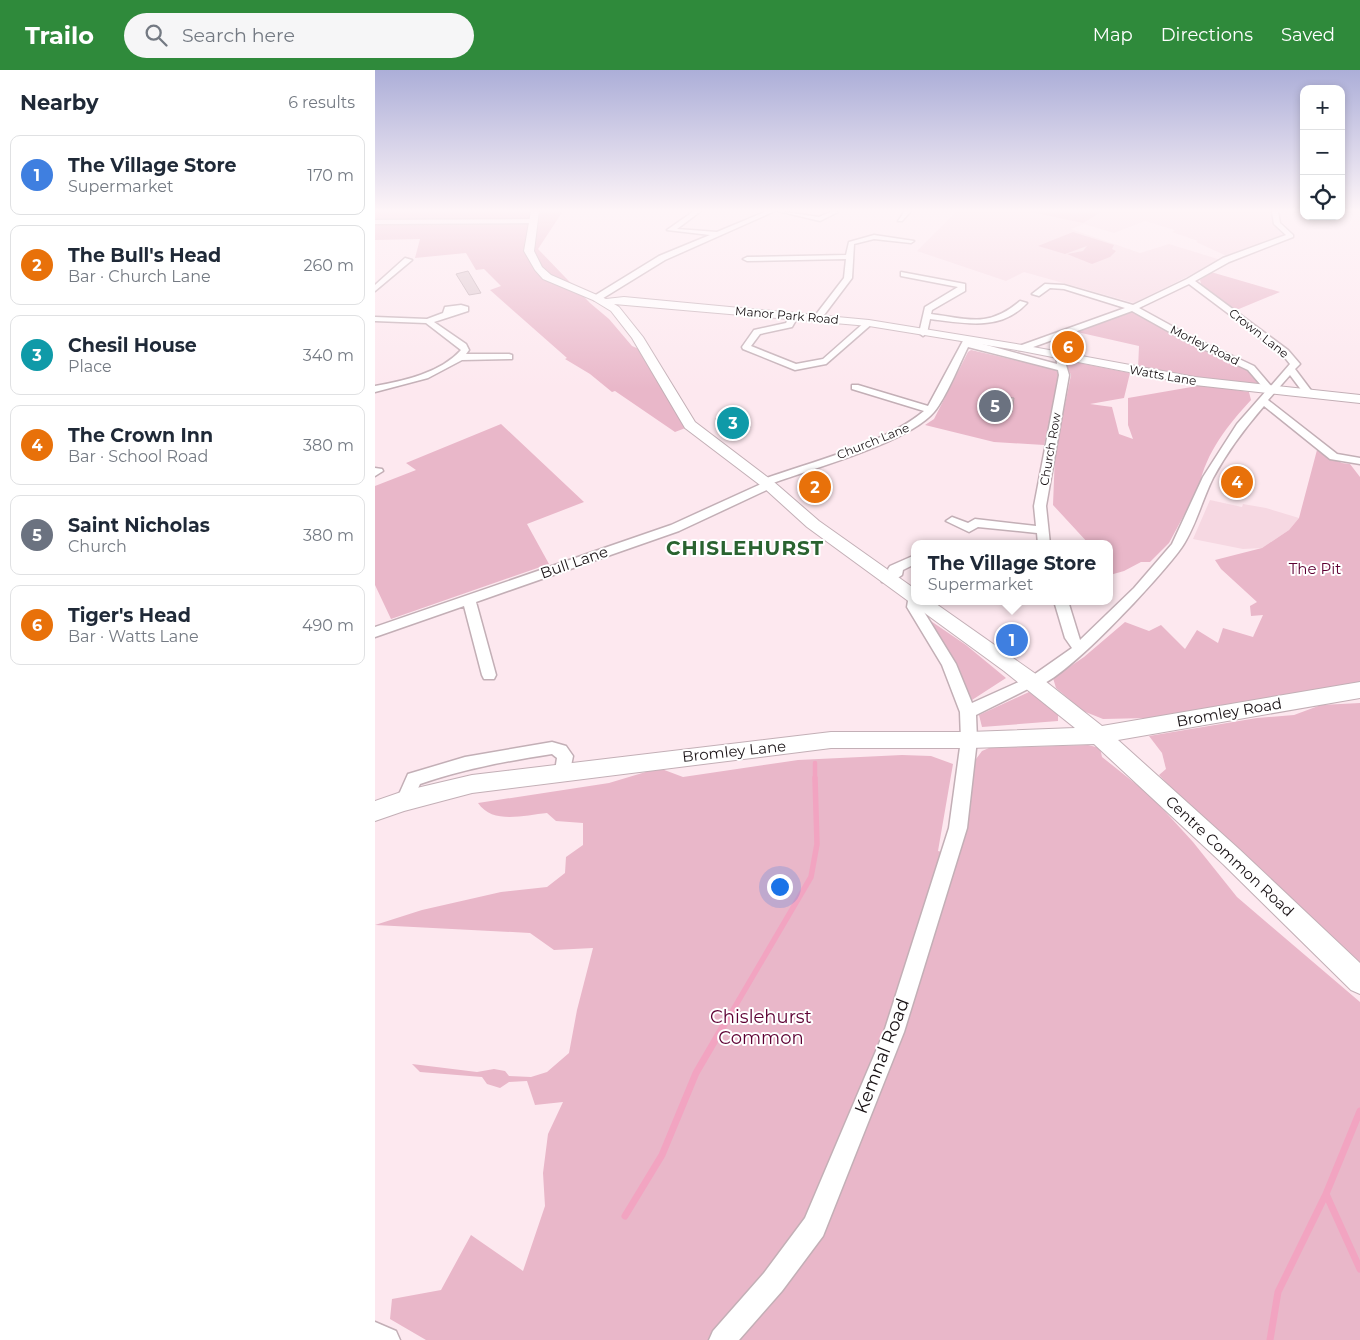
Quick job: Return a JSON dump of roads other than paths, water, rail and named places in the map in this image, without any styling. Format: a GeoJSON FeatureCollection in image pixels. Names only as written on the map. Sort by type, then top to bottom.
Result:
{"type":"FeatureCollection","features":[{"type":"Feature","properties":{"kind":"main road"},"geometry":{"type":"LineString","coordinates":[[540,270],[547,277],[560,284],[601,300],[615,310],[637,336],[690,425],[767,483],[813,524],[911,597]]}},
{"type":"Feature","properties":{"kind":"main road","name":"Manor Park Road"},"geometry":{"type":"LineString","coordinates":[[601,300],[624,300],[818,317],[869,323],[966,342]]}},
{"type":"Feature","properties":{"kind":"main road","name":"Watts Lane"},"geometry":{"type":"LineString","coordinates":[[966,342],[1021,348],[1044,346],[1059,355],[1266,395],[1308,393],[1360,399]]}},
{"type":"Feature","properties":{"kind":"main road","name":"Centre Common Road"},"geometry":{"type":"LineString","coordinates":[[925,605],[1032,682],[1098,734],[1276,898],[1360,981]]}},
{"type":"Feature","properties":{"kind":"main road","name":"Bromley Road"},"geometry":{"type":"LineString","coordinates":[[1098,734],[1360,690]]}},
{"type":"Feature","properties":{"kind":"main road","name":"Bromley Lane"},"geometry":{"type":"LineString","coordinates":[[375,812],[404,801],[472,784],[563,771],[831,740],[969,740],[1098,734]]}},
{"type":"Feature","properties":{"kind":"street"},"geometry":{"type":"LineString","coordinates":[[375,289],[397,270]]}},
{"type":"Feature","properties":{"kind":"street"},"geometry":{"type":"LineString","coordinates":[[601,300],[644,270]]}},
{"type":"Feature","properties":{"kind":"street"},"geometry":{"type":"LineString","coordinates":[[818,317],[848,278],[848,270]]}},
{"type":"Feature","properties":{"kind":"street"},"geometry":{"type":"LineString","coordinates":[[1044,346],[1133,308],[1208,270]]}},
{"type":"Feature","properties":{"kind":"street"},"geometry":{"type":"LineString","coordinates":[[904,274],[962,286],[962,289],[933,304],[928,309],[923,333]]}},
{"type":"Feature","properties":{"kind":"street","name":"Crown Lane"},"geometry":{"type":"LineString","coordinates":[[968,712],[1032,682],[1061,665],[1139,591],[1177,545],[1208,477],[1241,426],[1266,395],[1295,364],[1289,356],[1190,281]]}},
{"type":"Feature","properties":{"kind":"street","name":"Morley Road"},"geometry":{"type":"LineString","coordinates":[[1036,294],[1048,286],[1065,287],[1133,308],[1187,338],[1251,368],[1266,395],[1334,457],[1360,461]]}},
{"type":"Feature","properties":{"kind":"street"},"geometry":{"type":"LineString","coordinates":[[926,316],[979,322],[994,320],[1003,318],[1023,303]]}},
{"type":"Feature","properties":{"kind":"street"},"geometry":{"type":"LineString","coordinates":[[375,319],[428,321],[447,314]]}},
{"type":"Feature","properties":{"kind":"street"},"geometry":{"type":"LineString","coordinates":[[795,315],[789,325],[757,332],[746,348],[795,367],[826,361],[869,323]]}},
{"type":"Feature","properties":{"kind":"street"},"geometry":{"type":"LineString","coordinates":[[375,389],[421,376],[453,364],[461,357],[465,350],[463,346],[428,321]]}},
{"type":"Feature","properties":{"kind":"street","name":"Church Lane"},"geometry":{"type":"LineString","coordinates":[[767,483],[888,436],[924,418],[931,410],[966,342]]}},
{"type":"Feature","properties":{"kind":"street","name":"Manor Park Road"},"geometry":{"type":"LineString","coordinates":[[966,342],[1062,368]]}},
{"type":"Feature","properties":{"kind":"street","name":"Church Row"},"geometry":{"type":"LineString","coordinates":[[1043,540],[1040,506],[1064,375],[1059,355]]}},
{"type":"Feature","properties":{"kind":"street"},"geometry":{"type":"LineString","coordinates":[[461,357],[509,357]]}},
{"type":"Feature","properties":{"kind":"street","name":"Crown Lane"},"geometry":{"type":"LineString","coordinates":[[1291,370],[1308,393]]}},
{"type":"Feature","properties":{"kind":"street"},"geometry":{"type":"LineString","coordinates":[[855,388],[931,410]]}},
{"type":"Feature","properties":{"kind":"street","name":"Bull Lane"},"geometry":{"type":"LineString","coordinates":[[375,632],[468,598],[675,528],[767,483]]}},
{"type":"Feature","properties":{"kind":"street"},"geometry":{"type":"LineString","coordinates":[[951,521],[969,528],[975,522],[1041,530]]}},
{"type":"Feature","properties":{"kind":"street"},"geometry":{"type":"LineString","coordinates":[[887,579],[898,572],[894,569],[911,561]]}},
{"type":"Feature","properties":{"kind":"street"},"geometry":{"type":"LineString","coordinates":[[468,598],[489,674]]}},
{"type":"Feature","properties":{"kind":"street","name":"Kemnal Road"},"geometry":{"type":"LineString","coordinates":[[722,1340],[773,1282],[814,1227],[895,1032],[958,828],[969,740],[968,712],[949,664],[914,605]]}},
{"type":"Feature","properties":{"kind":"street"},"geometry":{"type":"LineString","coordinates":[[1062,605],[1072,638],[1079,648]]}},
{"type":"Feature","properties":{"kind":"street"},"geometry":{"type":"LineString","coordinates":[[375,1335],[387,1340]]}},
{"type":"Feature","properties":{"kind":"waterway"},"geometry":{"type":"LineString","coordinates":[[815,763],[815,778]]}},
{"type":"Feature","properties":{"kind":"waterway"},"geometry":{"type":"LineString","coordinates":[[723,1027],[811,877],[817,844],[815,778]]}},
{"type":"Feature","properties":{"kind":"waterway"},"geometry":{"type":"LineString","coordinates":[[625,1216],[662,1155],[696,1073],[724,1025]]}},
{"type":"Feature","properties":{"kind":"waterway"},"geometry":{"type":"LineString","coordinates":[[1326,1194],[1360,1111]]}},
{"type":"Feature","properties":{"kind":"waterway"},"geometry":{"type":"LineString","coordinates":[[1270,1340],[1278,1292],[1326,1194]]}},
{"type":"Feature","properties":{"kind":"waterway"},"geometry":{"type":"LineString","coordinates":[[1326,1194],[1360,1269]]}},
{"type":"Feature","properties":{"kind":"place","name":"Tiger's Head"},"geometry":{"type":"Point","coordinates":[1068,347]}},
{"type":"Feature","properties":{"kind":"place","name":"Saint Nicholas"},"geometry":{"type":"Point","coordinates":[995,406]}},
{"type":"Feature","properties":{"kind":"place","name":"Chesil House"},"geometry":{"type":"Point","coordinates":[733,423]}},
{"type":"Feature","properties":{"kind":"place","name":"The Crown Inn"},"geometry":{"type":"Point","coordinates":[1237,482]}},
{"type":"Feature","properties":{"kind":"place","name":"The Bull's Head"},"geometry":{"type":"Point","coordinates":[815,487]}},
{"type":"Feature","properties":{"kind":"place","name":"The Village Store"},"geometry":{"type":"Point","coordinates":[1012,640]}},
{"type":"Feature","properties":{"kind":"district","name":"CHISLEHURST"},"geometry":{"type":"Point","coordinates":[745,548]}},
{"type":"Feature","properties":{"kind":"park label","name":"The Pit"},"geometry":{"type":"Point","coordinates":[1315,568]}},
{"type":"Feature","properties":{"kind":"park label","name":"Chislehurst Common"},"geometry":{"type":"Point","coordinates":[761,1028]}}]}
